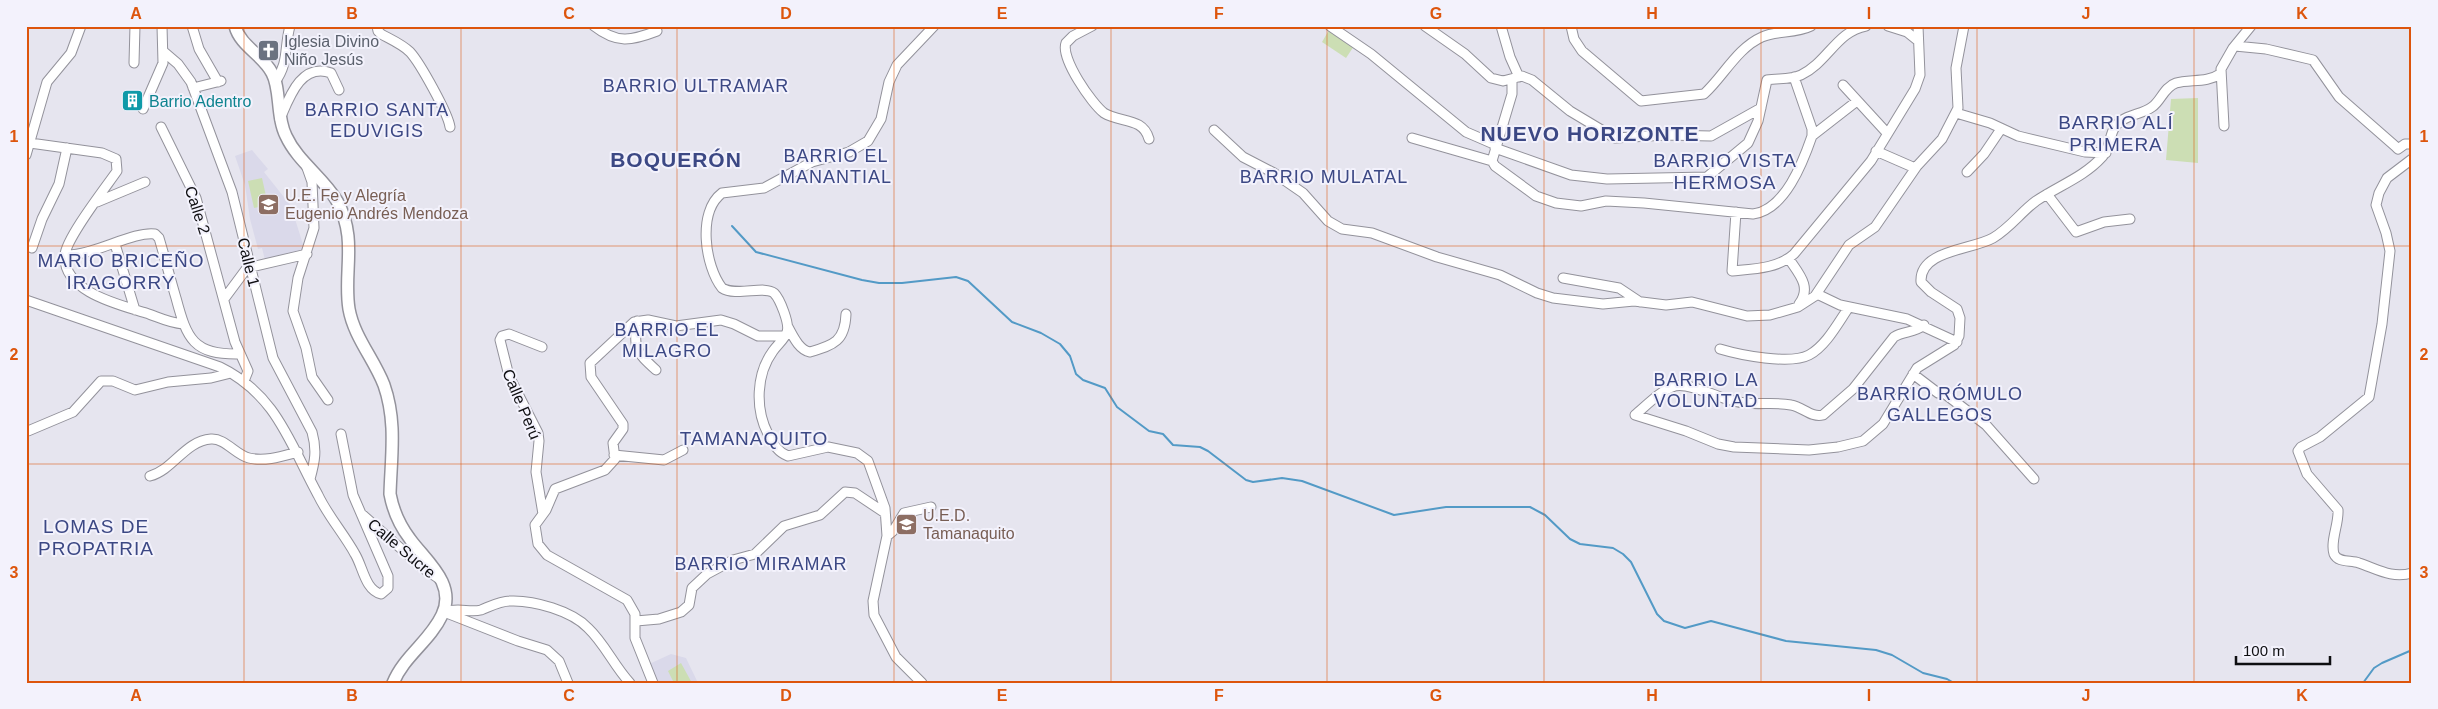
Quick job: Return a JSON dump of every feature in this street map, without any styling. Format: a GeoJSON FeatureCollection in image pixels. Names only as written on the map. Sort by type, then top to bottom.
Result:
{"type":"FeatureCollection","features":[{"type":"Feature","properties":{"kind":"main road"},"geometry":{"type":"LineString","coordinates":[[235,26],[240,37],[264,60],[275,82],[280,120],[291,146],[325,185],[344,216],[349,245],[351,318],[383,384],[391,413],[394,442],[390,494],[394,511],[409,538],[443,582],[446,601],[444,612],[434,629],[410,656]]}},
{"type":"Feature","properties":{"kind":"street"},"geometry":{"type":"LineString","coordinates":[[26,155],[47,82],[71,53],[81,26]]}},
{"type":"Feature","properties":{"kind":"street"},"geometry":{"type":"LineString","coordinates":[[134,63],[135,26]]}},
{"type":"Feature","properties":{"kind":"street"},"geometry":{"type":"LineString","coordinates":[[143,109],[160,72],[164,52],[162,26]]}},
{"type":"Feature","properties":{"kind":"street"},"geometry":{"type":"LineString","coordinates":[[192,26],[199,48],[219,81],[193,88]]}},
{"type":"Feature","properties":{"kind":"street"},"geometry":{"type":"LineString","coordinates":[[275,82],[285,66],[285,45],[290,26]]}},
{"type":"Feature","properties":{"kind":"street"},"geometry":{"type":"LineString","coordinates":[[377,26],[378,31],[404,47],[414,58],[446,114],[450,127]]}},
{"type":"Feature","properties":{"kind":"street"},"geometry":{"type":"LineString","coordinates":[[594,26],[606,36],[622,39],[634,39],[657,31]]}},
{"type":"Feature","properties":{"kind":"street"},"geometry":{"type":"LineString","coordinates":[[922,683],[896,657],[874,615],[874,601],[887,536],[885,513],[870,466],[862,454],[828,447],[788,456],[776,447],[759,413],[759,392],[768,360],[786,332],[788,321],[774,293],[764,291],[730,292],[719,284],[708,250],[707,231],[712,205],[722,193],[764,188],[812,162],[848,152],[868,141],[877,129],[881,119],[889,82],[897,65],[934,26]]}},
{"type":"Feature","properties":{"kind":"street"},"geometry":{"type":"LineString","coordinates":[[1092,26],[1073,36],[1066,43],[1065,54],[1070,65],[1102,111],[1112,117],[1138,123],[1144,127],[1149,139]]}},
{"type":"Feature","properties":{"kind":"street"},"geometry":{"type":"LineString","coordinates":[[1330,26],[1372,54],[1466,132],[1495,146],[1571,176],[1612,179],[1638,177],[1702,178],[1710,175],[1742,150],[1752,134],[1761,108],[1766,80],[1794,77],[1806,72],[1828,54],[1847,32],[1866,26]]}},
{"type":"Feature","properties":{"kind":"street"},"geometry":{"type":"LineString","coordinates":[[1425,26],[1458,49],[1491,78],[1503,81],[1516,78],[1532,80],[1570,111],[1604,133],[1619,139],[1711,136],[1761,108]]}},
{"type":"Feature","properties":{"kind":"street"},"geometry":{"type":"LineString","coordinates":[[1501,26],[1516,78],[1492,160],[1495,166],[1523,187],[1547,201],[1581,206],[1606,201],[1644,203],[1759,213],[1778,199],[1792,179],[1812,136],[1812,128],[1794,77]]}},
{"type":"Feature","properties":{"kind":"street"},"geometry":{"type":"LineString","coordinates":[[1571,26],[1574,39],[1586,55],[1635,97],[1646,102],[1704,94],[1756,40],[1772,34],[1800,30],[1811,26]]}},
{"type":"Feature","properties":{"kind":"street"},"geometry":{"type":"LineString","coordinates":[[1888,26],[1906,32],[1917,40]]}},
{"type":"Feature","properties":{"kind":"street"},"geometry":{"type":"LineString","coordinates":[[1736,212],[1732,271],[1760,268],[1788,258],[1871,161],[1919,81],[1918,26]]}},
{"type":"Feature","properties":{"kind":"street"},"geometry":{"type":"LineString","coordinates":[[1214,130],[1243,157],[1274,173],[1303,193],[1328,221],[1337,227],[1372,233],[1437,257],[1500,275],[1537,293],[1553,298],[1603,304],[1692,302],[1754,316],[1770,316],[1798,307],[1816,294],[1845,250],[1876,227],[1916,168],[1942,140],[1956,113],[1958,98],[1956,68],[1964,26]]}},
{"type":"Feature","properties":{"kind":"street"},"geometry":{"type":"LineString","coordinates":[[2224,126],[2220,74],[2224,62],[2251,26]]}},
{"type":"Feature","properties":{"kind":"street"},"geometry":{"type":"LineString","coordinates":[[2235,46],[2266,49],[2313,60],[2339,97],[2398,149],[2405,144],[2412,144]]}},
{"type":"Feature","properties":{"kind":"street","name":"Calle 1"},"geometry":{"type":"LineString","coordinates":[[164,52],[182,68],[193,88],[232,192],[273,358],[312,432],[316,454],[310,479]]}},
{"type":"Feature","properties":{"kind":"street"},"geometry":{"type":"LineString","coordinates":[[280,120],[295,88],[307,75],[320,71],[331,73],[339,90]]}},
{"type":"Feature","properties":{"kind":"street"},"geometry":{"type":"LineString","coordinates":[[1924,325],[1920,329],[1903,332],[1894,337],[1853,389],[1823,415],[1813,416],[1802,408],[1788,404],[1755,405],[1740,403],[1682,385],[1670,388],[1635,415],[1726,446],[1809,450],[1838,447],[1863,441],[1876,432],[1913,374],[1924,362],[1957,342],[1960,328],[1957,309],[1924,287],[1920,278],[1924,269],[1942,254],[1972,248],[1994,238],[2023,211],[2098,162],[2106,153],[2116,125],[2127,117],[2150,108],[2172,85],[2209,79],[2220,74]]}},
{"type":"Feature","properties":{"kind":"street"},"geometry":{"type":"LineString","coordinates":[[1843,85],[1887,133]]}},
{"type":"Feature","properties":{"kind":"street"},"geometry":{"type":"LineString","coordinates":[[1812,136],[1857,101]]}},
{"type":"Feature","properties":{"kind":"street"},"geometry":{"type":"LineString","coordinates":[[1956,113],[2018,136],[2084,152],[2106,153]]}},
{"type":"Feature","properties":{"kind":"street","name":"Calle 2"},"geometry":{"type":"LineString","coordinates":[[161,128],[192,187],[240,354],[248,371],[244,381]]}},
{"type":"Feature","properties":{"kind":"street"},"geometry":{"type":"LineString","coordinates":[[1967,172],[1984,154],[2000,128]]}},
{"type":"Feature","properties":{"kind":"street"},"geometry":{"type":"LineString","coordinates":[[1412,138],[1492,160]]}},
{"type":"Feature","properties":{"kind":"street"},"geometry":{"type":"LineString","coordinates":[[30,143],[109,154],[118,162],[117,171],[70,242],[65,255],[70,273],[83,287],[105,301],[182,324]]}},
{"type":"Feature","properties":{"kind":"street"},"geometry":{"type":"LineString","coordinates":[[32,248],[42,219],[59,184],[67,148]]}},
{"type":"Feature","properties":{"kind":"street"},"geometry":{"type":"LineString","coordinates":[[1876,151],[1916,168]]}},
{"type":"Feature","properties":{"kind":"street"},"geometry":{"type":"LineString","coordinates":[[2412,159],[2387,178],[2378,193],[2376,206],[2386,233],[2390,251],[2382,324],[2369,396],[2328,431],[2301,447],[2298,451],[2307,474],[2338,510],[2333,548],[2339,560],[2358,563],[2386,574],[2403,576],[2412,573]]}},
{"type":"Feature","properties":{"kind":"street"},"geometry":{"type":"LineString","coordinates":[[306,165],[312,182],[314,213],[312,237],[298,278],[293,311],[306,348],[312,377],[328,400]]}},
{"type":"Feature","properties":{"kind":"street"},"geometry":{"type":"LineString","coordinates":[[96,202],[145,182]]}},
{"type":"Feature","properties":{"kind":"street"},"geometry":{"type":"LineString","coordinates":[[2048,194],[2076,232],[2104,222],[2130,219]]}},
{"type":"Feature","properties":{"kind":"street"},"geometry":{"type":"LineString","coordinates":[[65,255],[80,255],[150,233],[155,234],[159,238],[182,324],[192,339],[204,349],[217,354],[240,354]]}},
{"type":"Feature","properties":{"kind":"street"},"geometry":{"type":"LineString","coordinates":[[115,244],[135,310]]}},
{"type":"Feature","properties":{"kind":"street"},"geometry":{"type":"LineString","coordinates":[[224,299],[249,267],[306,254]]}},
{"type":"Feature","properties":{"kind":"street"},"geometry":{"type":"LineString","coordinates":[[1788,258],[1806,288],[1804,298],[1798,307]]}},
{"type":"Feature","properties":{"kind":"street"},"geometry":{"type":"LineString","coordinates":[[1563,278],[1619,288],[1640,302]]}},
{"type":"Feature","properties":{"kind":"street"},"geometry":{"type":"LineString","coordinates":[[1816,294],[1849,307],[1895,316],[1924,325],[1957,342]]}},
{"type":"Feature","properties":{"kind":"street"},"geometry":{"type":"LineString","coordinates":[[26,300],[231,373],[244,381],[270,408],[287,432],[326,510],[354,552],[369,587],[380,594],[388,588],[388,576],[353,495],[341,434]]}},
{"type":"Feature","properties":{"kind":"street"},"geometry":{"type":"LineString","coordinates":[[1720,349],[1755,358],[1803,358],[1820,345],[1849,307]]}},
{"type":"Feature","properties":{"kind":"street"},"geometry":{"type":"LineString","coordinates":[[786,332],[806,352],[810,352],[839,340],[844,333],[846,314]]}},
{"type":"Feature","properties":{"kind":"street"},"geometry":{"type":"LineString","coordinates":[[653,683],[635,638],[636,621],[632,606],[622,596],[589,581],[542,551],[534,530],[555,489],[605,470],[613,462],[613,443],[623,429],[623,424],[620,417],[594,383],[589,368],[596,357],[637,321],[648,320],[676,326],[721,320],[758,336],[786,332]]}},
{"type":"Feature","properties":{"kind":"street"},"geometry":{"type":"LineString","coordinates":[[637,321],[635,336],[637,350],[656,370]]}},
{"type":"Feature","properties":{"kind":"street","name":"Calle Perú"},"geometry":{"type":"LineString","coordinates":[[542,346],[508,334],[502,336],[500,340],[509,376],[538,433],[540,441],[536,472],[543,515]]}},
{"type":"Feature","properties":{"kind":"street"},"geometry":{"type":"LineString","coordinates":[[28,431],[73,412],[88,398],[101,381],[113,380],[135,390],[168,382],[211,378],[231,373]]}},
{"type":"Feature","properties":{"kind":"street"},"geometry":{"type":"LineString","coordinates":[[1913,374],[1938,393],[1941,391],[1976,416],[2034,478]]}},
{"type":"Feature","properties":{"kind":"street"},"geometry":{"type":"LineString","coordinates":[[150,476],[170,465],[188,448],[211,439],[221,441],[250,458],[268,459],[298,452]]}},
{"type":"Feature","properties":{"kind":"street"},"geometry":{"type":"LineString","coordinates":[[614,455],[664,460],[683,450]]}},
{"type":"Feature","properties":{"kind":"street"},"geometry":{"type":"LineString","coordinates":[[636,621],[660,619],[681,612],[688,605],[692,588],[707,574],[733,560],[760,552],[784,526],[820,515],[845,492],[855,493],[885,513]]}},
{"type":"Feature","properties":{"kind":"street"},"geometry":{"type":"LineString","coordinates":[[887,536],[893,531],[904,513],[931,507]]}},
{"type":"Feature","properties":{"kind":"street","name":"Calle Sucre"},"geometry":{"type":"LineString","coordinates":[[361,513],[424,569],[443,582]]}},
{"type":"Feature","properties":{"kind":"street"},"geometry":{"type":"LineString","coordinates":[[444,612],[455,608],[481,610],[510,601],[564,612],[581,621],[589,628],[614,665],[630,683]]}},
{"type":"Feature","properties":{"kind":"street"},"geometry":{"type":"LineString","coordinates":[[444,612],[547,650],[559,661],[568,683]]}},
{"type":"Feature","properties":{"kind":"shaded area","name":"U.E. Fe y Alegría Eugenio Andrés Mendoza"},"geometry":{"type":"Polygon","coordinates":[[[252,150],[268,169],[264,172],[291,206],[305,251],[265,260],[262,248],[258,249],[250,219],[245,185],[235,156],[252,150]]]}},
{"type":"Feature","properties":{"kind":"shaded area"},"geometry":{"type":"Polygon","coordinates":[[[671,654],[686,658],[698,683],[657,683],[647,665],[671,654]]]}},
{"type":"Feature","properties":{"kind":"green space"},"geometry":{"type":"Polygon","coordinates":[[[1329,30],[1354,46],[1346,58],[1322,42],[1329,30]]]}},
{"type":"Feature","properties":{"kind":"green space"},"geometry":{"type":"Polygon","coordinates":[[[2198,98],[2198,163],[2166,160],[2171,99],[2198,98]]]}},
{"type":"Feature","properties":{"kind":"green space"},"geometry":{"type":"Polygon","coordinates":[[[262,178],[268,205],[254,208],[248,181],[262,178]]]}},
{"type":"Feature","properties":{"kind":"green space"},"geometry":{"type":"Polygon","coordinates":[[[681,663],[692,683],[674,683],[668,671],[681,663]]]}},
{"type":"Feature","properties":{"kind":"waterway"},"geometry":{"type":"LineString","coordinates":[[732,226],[756,252],[862,280],[879,283],[902,283],[956,277],[968,281],[1012,322],[1041,333],[1060,344],[1070,356],[1076,374],[1083,380],[1105,388],[1117,407],[1149,431],[1163,434],[1173,445],[1200,447],[1208,451],[1246,480],[1253,482],[1282,478],[1302,481],[1394,515],[1446,507],[1530,507],[1545,515],[1570,539],[1580,544],[1613,548],[1623,554],[1631,562],[1657,614],[1664,621],[1685,628],[1711,621],[1786,641],[1876,650],[1892,655],[1923,673],[1947,679],[1954,683]]}},
{"type":"Feature","properties":{"kind":"waterway"},"geometry":{"type":"LineString","coordinates":[[2363,683],[2374,668],[2412,650]]}},
{"type":"Feature","properties":{"kind":"place","name":"Iglesia Divino Niño Jesús"},"geometry":{"type":"Point","coordinates":[268,50]}},
{"type":"Feature","properties":{"kind":"place","name":"Barrio Adentro"},"geometry":{"type":"Point","coordinates":[133,101]}},
{"type":"Feature","properties":{"kind":"place","name":"U.E. Fe y Alegría Eugenio Andrés Mendoza"},"geometry":{"type":"Point","coordinates":[269,204]}},
{"type":"Feature","properties":{"kind":"place","name":"U.E.D. Tamanaquito"},"geometry":{"type":"Point","coordinates":[907,524]}},
{"type":"Feature","properties":{"kind":"district","name":"BARRIO ULTRAMAR"},"geometry":{"type":"Point","coordinates":[696,86]}},
{"type":"Feature","properties":{"kind":"district","name":"BARRIO SANTA EDUVIGIS"},"geometry":{"type":"Point","coordinates":[377,120]}},
{"type":"Feature","properties":{"kind":"district","name":"BARRIO ALÍ PRIMERA"},"geometry":{"type":"Point","coordinates":[2116,133]}},
{"type":"Feature","properties":{"kind":"district","name":"NUEVO HORIZONTE"},"geometry":{"type":"Point","coordinates":[1590,134]}},
{"type":"Feature","properties":{"kind":"district","name":"BOQUERÓN"},"geometry":{"type":"Point","coordinates":[676,160]}},
{"type":"Feature","properties":{"kind":"district","name":"BARRIO EL MANANTIAL"},"geometry":{"type":"Point","coordinates":[836,166]}},
{"type":"Feature","properties":{"kind":"district","name":"BARRIO VISTA HERMOSA"},"geometry":{"type":"Point","coordinates":[1725,171]}},
{"type":"Feature","properties":{"kind":"district","name":"BARRIO MULATAL"},"geometry":{"type":"Point","coordinates":[1324,177]}},
{"type":"Feature","properties":{"kind":"district","name":"MARIO BRICEÑO IRAGORRY"},"geometry":{"type":"Point","coordinates":[121,271]}},
{"type":"Feature","properties":{"kind":"district","name":"BARRIO EL MILAGRO"},"geometry":{"type":"Point","coordinates":[667,340]}},
{"type":"Feature","properties":{"kind":"district","name":"BARRIO LA VOLUNTAD"},"geometry":{"type":"Point","coordinates":[1706,390]}},
{"type":"Feature","properties":{"kind":"district","name":"BARRIO RÓMULO GALLEGOS"},"geometry":{"type":"Point","coordinates":[1940,404]}},
{"type":"Feature","properties":{"kind":"district","name":"TAMANAQUITO"},"geometry":{"type":"Point","coordinates":[754,438]}},
{"type":"Feature","properties":{"kind":"district","name":"LOMAS DE PROPATRIA"},"geometry":{"type":"Point","coordinates":[96,537]}},
{"type":"Feature","properties":{"kind":"district","name":"BARRIO MIRAMAR"},"geometry":{"type":"Point","coordinates":[761,564]}}]}
